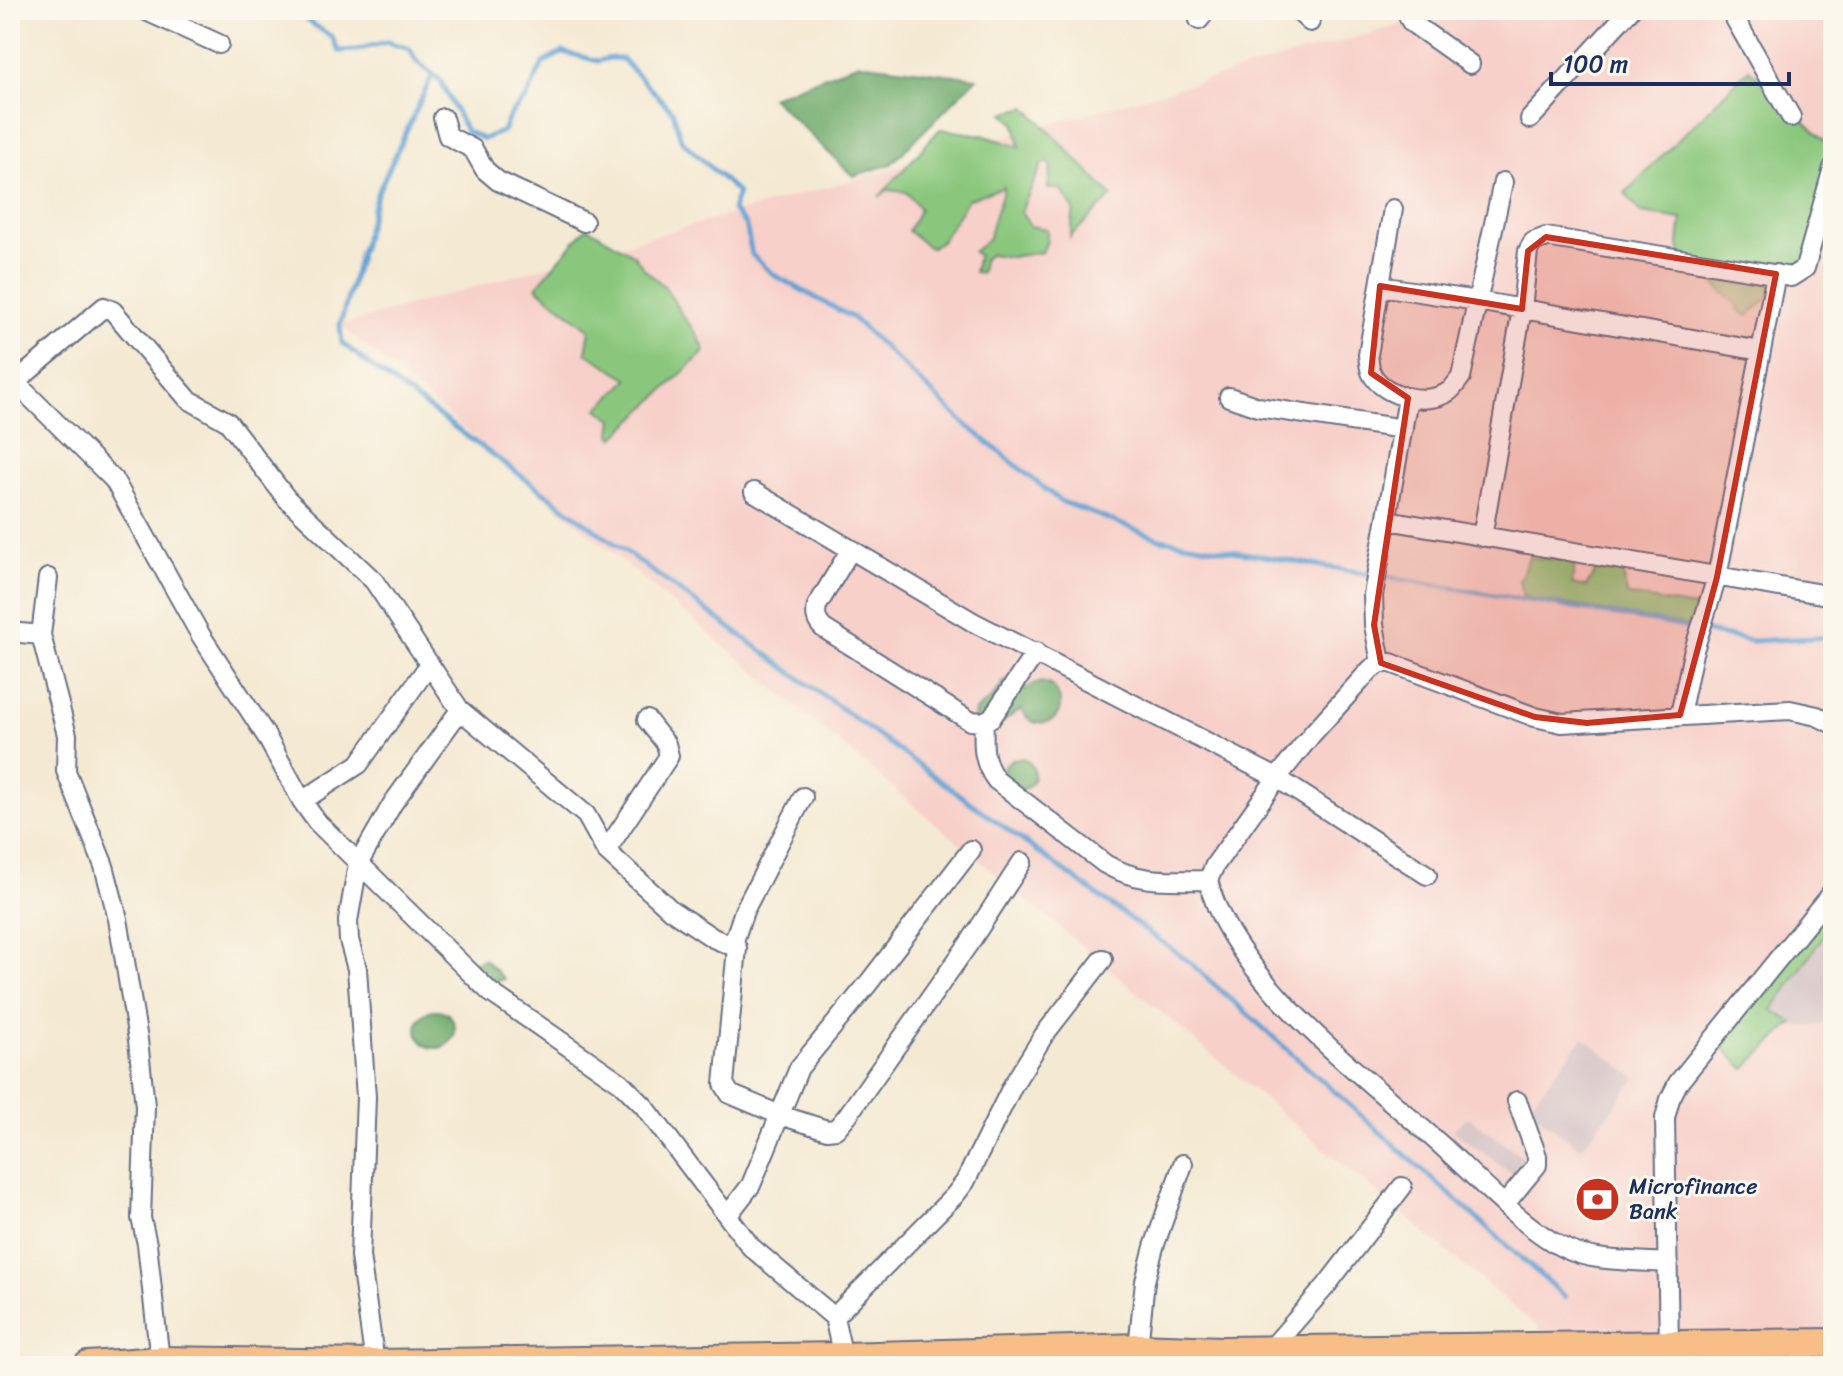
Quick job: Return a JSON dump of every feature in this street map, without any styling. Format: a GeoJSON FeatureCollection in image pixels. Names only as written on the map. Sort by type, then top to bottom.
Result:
{"type":"FeatureCollection","features":[{"type":"Feature","properties":{"kind":"main road"},"geometry":{"type":"LineString","coordinates":[[88,1366],[160,1361],[375,1364],[843,1357],[1138,1348],[1223,1359],[1269,1351],[1833,1343]]}},
{"type":"Feature","properties":{"kind":"street"},"geometry":{"type":"LineString","coordinates":[[144,10],[219,44]]}},
{"type":"Feature","properties":{"kind":"street"},"geometry":{"type":"LineString","coordinates":[[1412,10],[1409,18],[1412,23],[1470,64]]}},
{"type":"Feature","properties":{"kind":"street"},"geometry":{"type":"LineString","coordinates":[[1530,119],[1630,10]]}},
{"type":"Feature","properties":{"kind":"street"},"geometry":{"type":"LineString","coordinates":[[1730,10],[1791,117]]}},
{"type":"Feature","properties":{"kind":"street"},"geometry":{"type":"LineString","coordinates":[[443,118],[448,136],[473,149],[485,170],[498,181],[584,222]]}},
{"type":"Feature","properties":{"kind":"street"},"geometry":{"type":"LineString","coordinates":[[1482,537],[1522,309],[1528,251],[1533,242],[1546,237],[1791,277],[1805,268],[1833,168]]}},
{"type":"Feature","properties":{"kind":"street"},"geometry":{"type":"LineString","coordinates":[[1393,209],[1368,355],[1371,373],[1382,386],[1408,398],[1430,398],[1448,393],[1461,377],[1503,182]]}},
{"type":"Feature","properties":{"kind":"street"},"geometry":{"type":"LineString","coordinates":[[1680,715],[1693,653],[1717,577],[1776,274]]}},
{"type":"Feature","properties":{"kind":"street"},"geometry":{"type":"LineString","coordinates":[[1380,286],[1761,351]]}},
{"type":"Feature","properties":{"kind":"street"},"geometry":{"type":"LineString","coordinates":[[737,948],[713,938],[671,910],[606,851],[586,815],[460,710],[374,581],[287,499],[228,422],[188,399],[134,332],[109,308],[104,307],[91,316],[14,379],[114,480],[200,634],[317,822],[490,992],[621,1083],[644,1106],[751,1247],[834,1317],[843,1357]]}},
{"type":"Feature","properties":{"kind":"street"},"geometry":{"type":"LineString","coordinates":[[1229,397],[1258,407],[1403,429]]}},
{"type":"Feature","properties":{"kind":"street"},"geometry":{"type":"LineString","coordinates":[[1381,663],[1374,625],[1373,595],[1408,398]]}},
{"type":"Feature","properties":{"kind":"street"},"geometry":{"type":"LineString","coordinates":[[754,492],[973,622],[1277,778],[1427,875]]}},
{"type":"Feature","properties":{"kind":"street"},"geometry":{"type":"LineString","coordinates":[[1387,520],[1833,596]]}},
{"type":"Feature","properties":{"kind":"street"},"geometry":{"type":"LineString","coordinates":[[851,549],[817,606],[815,614],[818,622],[970,721],[984,722],[992,717],[1036,652]]}},
{"type":"Feature","properties":{"kind":"street"},"geometry":{"type":"LineString","coordinates":[[48,578],[41,635],[67,735],[66,771],[100,856],[118,919],[138,1040],[145,1106],[141,1218],[147,1244],[160,1361]]}},
{"type":"Feature","properties":{"kind":"street"},"geometry":{"type":"LineString","coordinates":[[10,632],[41,635]]}},
{"type":"Feature","properties":{"kind":"street"},"geometry":{"type":"LineString","coordinates":[[1668,1263],[1584,1256],[1569,1251],[1553,1243],[1505,1204],[1324,1042],[1257,973],[1227,929],[1208,880],[1215,865],[1312,734],[1361,680],[1381,663],[1391,663],[1535,717],[1562,723],[1790,710],[1817,716],[1833,724]]}},
{"type":"Feature","properties":{"kind":"street"},"geometry":{"type":"LineString","coordinates":[[302,801],[359,764],[429,665]]}},
{"type":"Feature","properties":{"kind":"street"},"geometry":{"type":"LineString","coordinates":[[375,1364],[360,1256],[366,1097],[357,969],[349,940],[348,921],[358,864],[393,803],[460,710]]}},
{"type":"Feature","properties":{"kind":"street"},"geometry":{"type":"LineString","coordinates":[[606,851],[669,756],[666,744],[647,720]]}},
{"type":"Feature","properties":{"kind":"street"},"geometry":{"type":"LineString","coordinates":[[984,722],[983,753],[987,768],[996,780],[1105,864],[1122,874],[1143,880],[1208,880]]}},
{"type":"Feature","properties":{"kind":"street"},"geometry":{"type":"LineString","coordinates":[[803,797],[744,911],[733,944],[737,948],[724,1084],[730,1094],[827,1130],[836,1129],[842,1123],[972,939],[1022,862]]}},
{"type":"Feature","properties":{"kind":"street"},"geometry":{"type":"LineString","coordinates":[[728,1215],[751,1185],[799,1068],[971,850]]}},
{"type":"Feature","properties":{"kind":"street"},"geometry":{"type":"LineString","coordinates":[[1669,1346],[1665,1118],[1670,1099],[1678,1083],[1833,891]]}},
{"type":"Feature","properties":{"kind":"street"},"geometry":{"type":"LineString","coordinates":[[834,1317],[965,1182],[1013,1085],[1036,1047],[1103,959]]}},
{"type":"Feature","properties":{"kind":"street"},"geometry":{"type":"LineString","coordinates":[[1505,1204],[1537,1165],[1537,1156],[1517,1101]]}},
{"type":"Feature","properties":{"kind":"street"},"geometry":{"type":"LineString","coordinates":[[1138,1348],[1145,1281],[1183,1164]]}},
{"type":"Feature","properties":{"kind":"street"},"geometry":{"type":"LineString","coordinates":[[1269,1351],[1326,1286],[1402,1187]]}},
{"type":"Feature","properties":{"kind":"highlighted area"},"geometry":{"type":"Polygon","coordinates":[[[1546,237],[1776,274],[1717,577],[1680,715],[1587,723],[1535,717],[1381,663],[1374,625],[1408,398],[1371,373],[1380,286],[1522,309],[1528,251],[1546,237]]]}},
{"type":"Feature","properties":{"kind":"shaded area"},"geometry":{"type":"Polygon","coordinates":[[[1453,10],[1833,10],[1833,1334],[1561,1347],[340,325],[1453,10]]]}},
{"type":"Feature","properties":{"kind":"shaded area"},"geometry":{"type":"Polygon","coordinates":[[[1833,928],[1833,1022],[1801,1027],[1771,1011],[1833,928]]]}},
{"type":"Feature","properties":{"kind":"shaded area"},"geometry":{"type":"Polygon","coordinates":[[[1583,1037],[1636,1078],[1581,1149],[1528,1108],[1583,1037]]]}},
{"type":"Feature","properties":{"kind":"shaded area"},"geometry":{"type":"Polygon","coordinates":[[[1468,1117],[1529,1161],[1517,1177],[1452,1130],[1468,1117]]]}},
{"type":"Feature","properties":{"kind":"green space"},"geometry":{"type":"Polygon","coordinates":[[[859,63],[977,78],[891,164],[853,176],[771,97],[859,63]]]}},
{"type":"Feature","properties":{"kind":"green space"},"geometry":{"type":"Polygon","coordinates":[[[1749,69],[1833,149],[1833,232],[1807,262],[1773,276],[1772,294],[1748,316],[1738,310],[1739,307],[1692,263],[1715,277],[1743,285],[1745,275],[1681,259],[1679,242],[1682,219],[1641,213],[1625,193],[1749,69]]]}},
{"type":"Feature","properties":{"kind":"green space"},"geometry":{"type":"Polygon","coordinates":[[[1026,107],[1112,196],[1070,237],[1074,210],[1061,189],[1048,189],[1051,166],[1047,162],[1042,164],[1021,211],[1030,226],[1047,229],[1047,241],[1042,252],[1011,257],[990,254],[983,260],[981,273],[974,272],[978,255],[973,252],[989,238],[1004,187],[968,199],[942,240],[930,248],[908,231],[920,209],[906,192],[887,190],[879,197],[940,129],[982,135],[1020,147],[1015,124],[1004,113],[1026,107]]]}},
{"type":"Feature","properties":{"kind":"green space"},"geometry":{"type":"Polygon","coordinates":[[[587,227],[634,255],[644,269],[665,287],[705,351],[614,438],[611,435],[613,419],[598,409],[629,379],[586,353],[590,330],[536,287],[587,227]]]}},
{"type":"Feature","properties":{"kind":"green space"},"geometry":{"type":"Polygon","coordinates":[[[1529,557],[1575,562],[1572,584],[1586,587],[1600,563],[1622,568],[1627,595],[1704,609],[1689,626],[1523,597],[1519,581],[1529,557]]]}},
{"type":"Feature","properties":{"kind":"green space"},"geometry":{"type":"Polygon","coordinates":[[[1005,680],[1024,680],[1024,691],[1035,684],[1045,683],[1053,687],[1060,704],[1053,720],[1035,722],[1021,709],[992,730],[973,727],[975,711],[992,698],[1005,680]]]}},
{"type":"Feature","properties":{"kind":"green space"},"geometry":{"type":"Polygon","coordinates":[[[1023,758],[1031,765],[1034,774],[1031,783],[1022,790],[1002,777],[1004,766],[1012,759],[1023,758]]]}},
{"type":"Feature","properties":{"kind":"green space"},"geometry":{"type":"Polygon","coordinates":[[[1827,907],[1833,913],[1833,923],[1772,1010],[1795,1024],[1789,1026],[1745,1069],[1718,1043],[1827,907]]]}},
{"type":"Feature","properties":{"kind":"green space"},"geometry":{"type":"Polygon","coordinates":[[[484,959],[504,979],[468,989],[459,968],[484,959]]]}},
{"type":"Feature","properties":{"kind":"green space"},"geometry":{"type":"Polygon","coordinates":[[[436,1010],[449,1016],[455,1029],[449,1042],[436,1048],[423,1042],[417,1029],[423,1016],[436,1010]]]}},
{"type":"Feature","properties":{"kind":"waterway"},"geometry":{"type":"LineString","coordinates":[[292,10],[332,37],[339,51],[387,42],[410,49],[416,61],[440,80],[466,131],[483,139],[503,131],[510,115],[527,97],[543,63],[563,52],[598,61],[622,59],[673,112],[681,140],[738,193],[732,210],[746,225],[752,255],[774,275],[853,318],[964,423],[1060,501],[1160,539],[1658,622],[1752,641],[1833,637]]}},
{"type":"Feature","properties":{"kind":"waterway"},"geometry":{"type":"LineString","coordinates":[[433,74],[377,194],[340,325],[342,343],[1188,961],[1565,1297]]}},
{"type":"Feature","properties":{"kind":"place","name":"Microfinance Bank"},"geometry":{"type":"Point","coordinates":[1598,1199]}}]}
